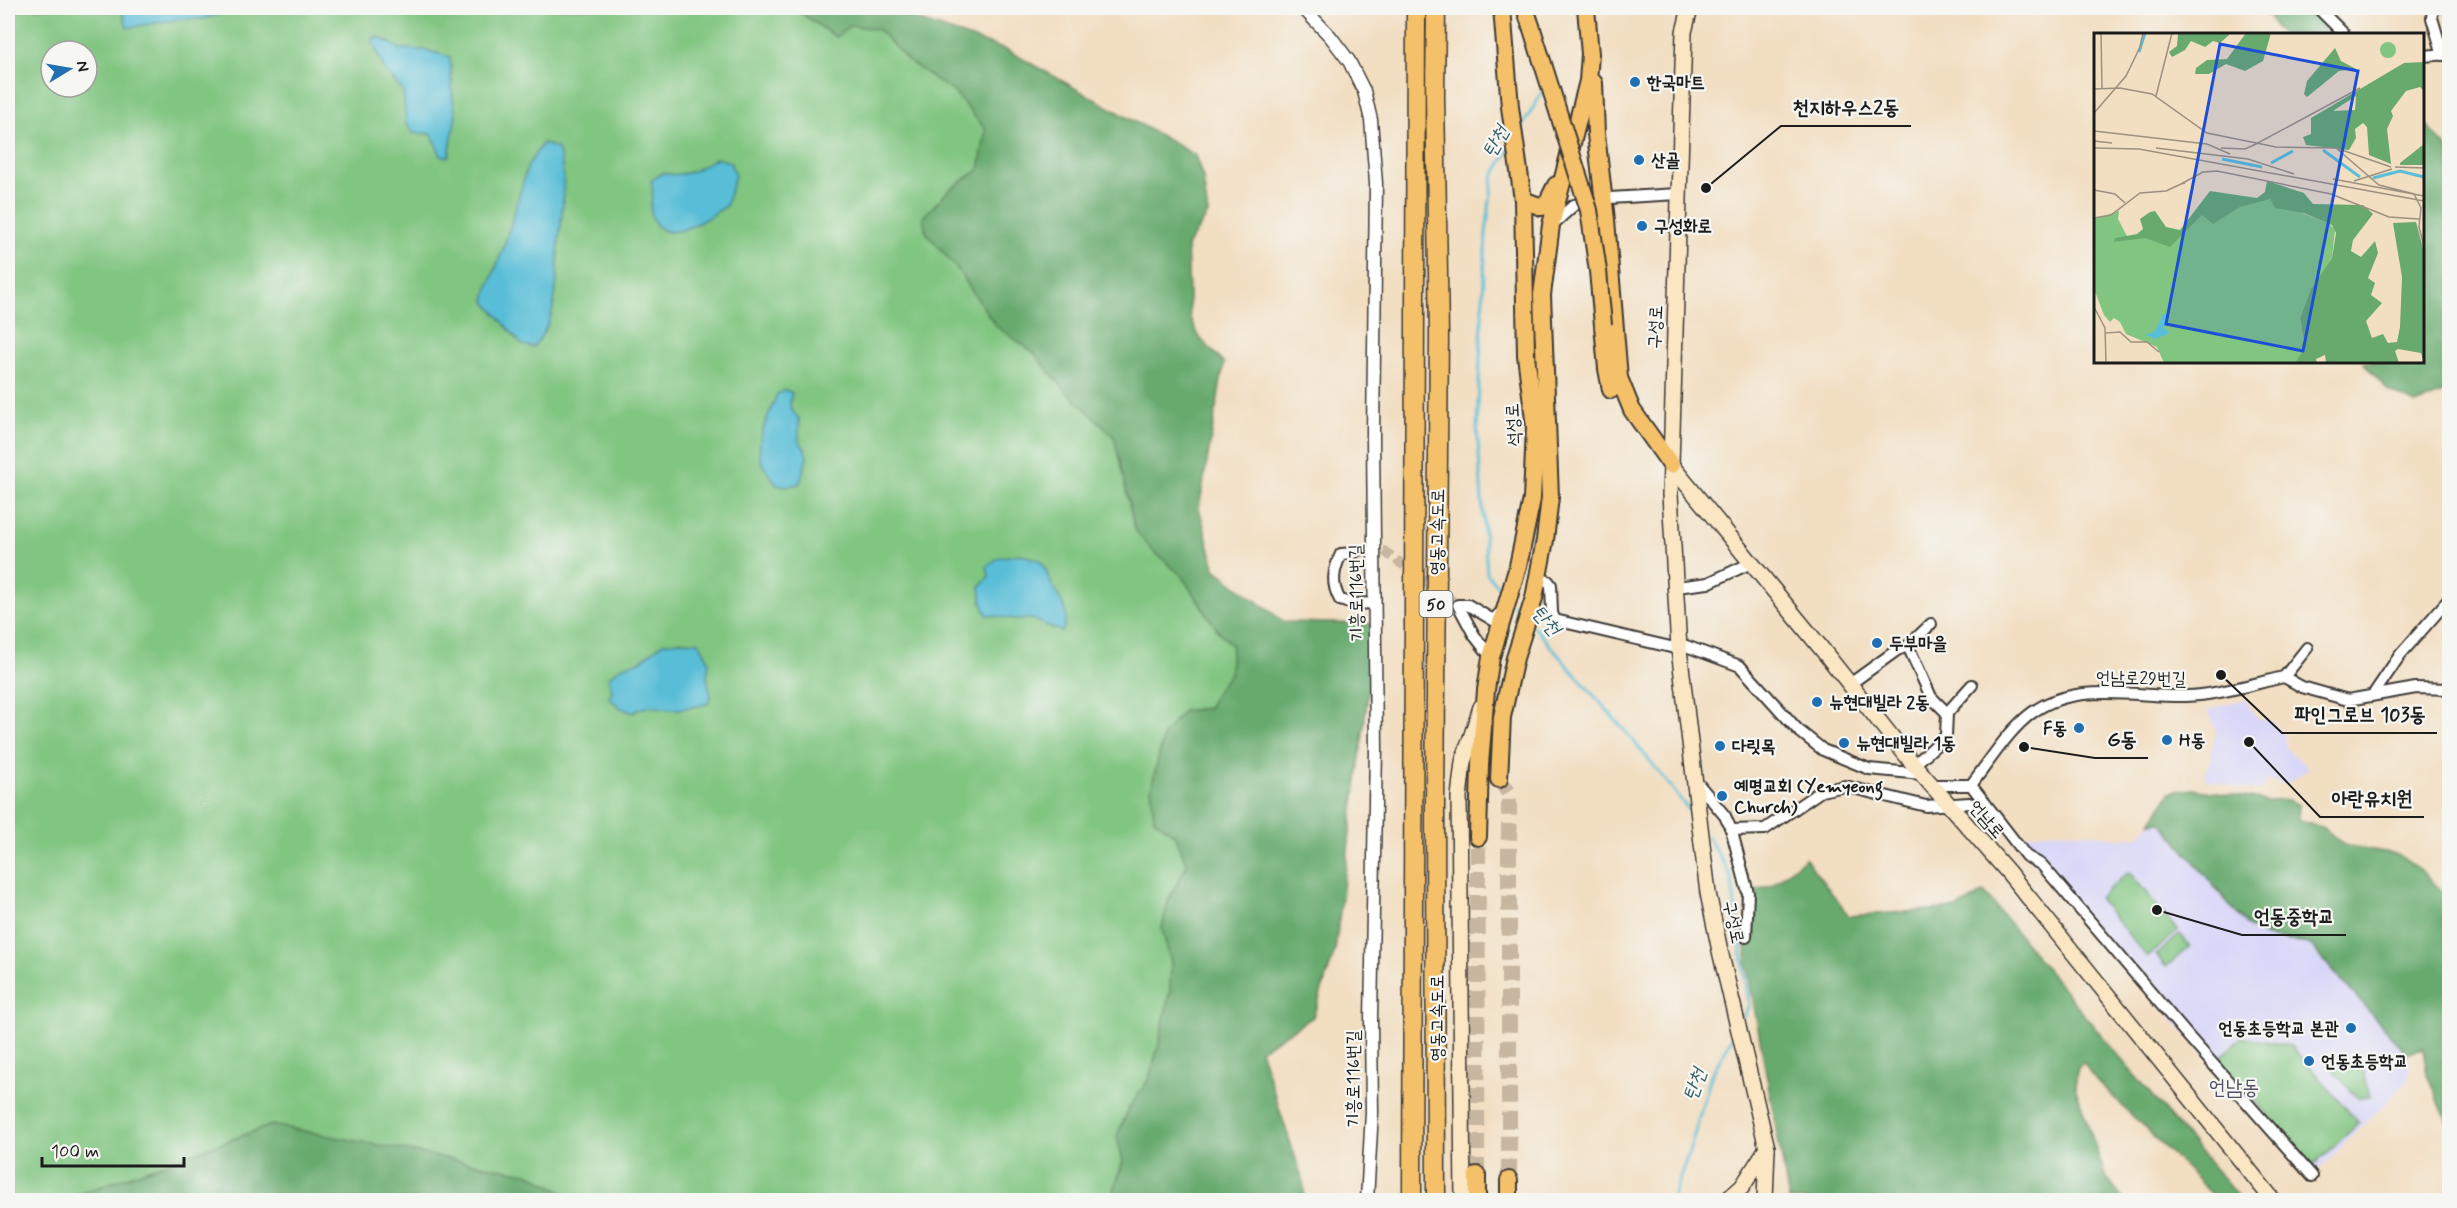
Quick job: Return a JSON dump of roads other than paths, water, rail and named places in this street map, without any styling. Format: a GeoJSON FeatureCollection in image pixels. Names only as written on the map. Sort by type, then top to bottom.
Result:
{"type":"FeatureCollection","features":[{"type":"Feature","properties":{"kind":"highway","name":"영동고속도로"},"geometry":{"type":"LineString","coordinates":[[1412,1200],[1416,8]]}},
{"type":"Feature","properties":{"kind":"highway","name":"영동고속도로"},"geometry":{"type":"LineString","coordinates":[[1436,8],[1435,96],[1439,334],[1435,805],[1436,1200]]}},
{"type":"Feature","properties":{"kind":"highway","name":"석성로"},"geometry":{"type":"LineString","coordinates":[[1478,837],[1480,764],[1486,690],[1493,650],[1515,575],[1532,500],[1535,427],[1526,355],[1523,200],[1510,107],[1502,8]]}},
{"type":"Feature","properties":{"kind":"highway"},"geometry":{"type":"LineString","coordinates":[[1525,8],[1589,210],[1598,271],[1607,369],[1616,402],[1634,430],[1671,465]]}},
{"type":"Feature","properties":{"kind":"highway","name":"석성로"},"geometry":{"type":"LineString","coordinates":[[1499,779],[1502,717],[1515,658],[1534,598],[1550,496],[1542,295],[1551,225],[1588,81],[1590,54],[1586,8]]}},
{"type":"Feature","properties":{"kind":"highway"},"geometry":{"type":"LineString","coordinates":[[1590,54],[1619,378],[1632,410],[1671,465]]}},
{"type":"Feature","properties":{"kind":"highway"},"geometry":{"type":"LineString","coordinates":[[1523,200],[1542,207],[1548,201],[1567,166]]}},
{"type":"Feature","properties":{"kind":"highway"},"geometry":{"type":"LineString","coordinates":[[1477,1175],[1477,1200]]}},
{"type":"Feature","properties":{"kind":"highway"},"geometry":{"type":"LineString","coordinates":[[1502,1200],[1506,1180],[1509,1200]]}},
{"type":"Feature","properties":{"kind":"main road","name":"구성로"},"geometry":{"type":"LineString","coordinates":[[1690,8],[1684,32],[1670,494],[1679,646],[1708,893],[1767,1148],[1765,1200]]}},
{"type":"Feature","properties":{"kind":"main road","name":"언남로"},"geometry":{"type":"LineString","coordinates":[[1671,465],[1923,775],[2008,872],[2273,1200]]}},
{"type":"Feature","properties":{"kind":"main road"},"geometry":{"type":"LineString","coordinates":[[1463,1200],[1459,797],[1463,762],[1486,690]]}},
{"type":"Feature","properties":{"kind":"main road"},"geometry":{"type":"LineString","coordinates":[[1727,1200],[1742,1188],[1767,1148]]}},
{"type":"Feature","properties":{"kind":"street","name":"기흥로116번길"},"geometry":{"type":"LineString","coordinates":[[1303,8],[1330,36],[1349,61],[1364,91],[1371,120],[1376,183],[1372,436],[1376,749],[1371,1019],[1372,1112],[1367,1200]]}},
{"type":"Feature","properties":{"kind":"street"},"geometry":{"type":"LineString","coordinates":[[2318,8],[2343,33]]}},
{"type":"Feature","properties":{"kind":"street"},"geometry":{"type":"LineString","coordinates":[[2424,56],[2446,55],[2432,18],[2433,8]]}},
{"type":"Feature","properties":{"kind":"street"},"geometry":{"type":"LineString","coordinates":[[1551,225],[1574,205],[1603,199],[1678,194]]}},
{"type":"Feature","properties":{"kind":"street"},"geometry":{"type":"LineString","coordinates":[[1354,553],[1341,554],[1333,579],[1335,590],[1340,600],[1353,604],[1374,603]]}},
{"type":"Feature","properties":{"kind":"street"},"geometry":{"type":"LineString","coordinates":[[1676,587],[1708,583],[1751,564]]}},
{"type":"Feature","properties":{"kind":"street"},"geometry":{"type":"LineString","coordinates":[[1538,579],[1548,581],[1551,585],[1554,620],[1679,646],[1740,666],[1797,730],[1823,750],[1869,770],[1923,775],[1971,785],[2026,856],[2043,865],[2188,1036],[2312,1176]]}},
{"type":"Feature","properties":{"kind":"street"},"geometry":{"type":"LineString","coordinates":[[2373,695],[2400,655],[2450,598]]}},
{"type":"Feature","properties":{"kind":"street"},"geometry":{"type":"LineString","coordinates":[[1493,650],[1474,635],[1458,604],[1468,605],[1493,620],[1499,614]]}},
{"type":"Feature","properties":{"kind":"street"},"geometry":{"type":"LineString","coordinates":[[1850,684],[1897,650],[1908,646],[1931,624]]}},
{"type":"Feature","properties":{"kind":"street"},"geometry":{"type":"LineString","coordinates":[[1908,646],[1931,697],[1947,713]]}},
{"type":"Feature","properties":{"kind":"street"},"geometry":{"type":"LineString","coordinates":[[2307,648],[2284,677],[2302,687],[2337,699],[2348,700],[2416,688],[2450,688]]}},
{"type":"Feature","properties":{"kind":"street","name":"언남로29번길"},"geometry":{"type":"LineString","coordinates":[[1971,785],[2023,721],[2039,708],[2056,699],[2085,693],[2193,695],[2284,677]]}},
{"type":"Feature","properties":{"kind":"street"},"geometry":{"type":"LineString","coordinates":[[1923,775],[1946,736],[1947,713],[1972,685]]}},
{"type":"Feature","properties":{"kind":"street"},"geometry":{"type":"LineString","coordinates":[[1694,778],[1725,816],[1732,830],[1748,893],[1746,937]]}},
{"type":"Feature","properties":{"kind":"street"},"geometry":{"type":"LineString","coordinates":[[1732,830],[1765,829],[1821,791],[1845,786],[1926,806],[1969,803],[1994,814]]}},
{"type":"Feature","properties":{"kind":"water"},"geometry":{"type":"Polygon","coordinates":[[[124,8],[261,8],[233,10],[203,19],[179,19],[127,28],[124,8]]]}},
{"type":"Feature","properties":{"kind":"water"},"geometry":{"type":"Polygon","coordinates":[[[376,36],[401,49],[426,50],[450,57],[456,115],[449,156],[441,156],[432,134],[413,133],[406,123],[403,91],[385,71],[372,40],[376,36]]]}},
{"type":"Feature","properties":{"kind":"water"},"geometry":{"type":"Polygon","coordinates":[[[543,143],[558,149],[563,172],[563,195],[553,310],[545,330],[533,347],[522,345],[485,301],[505,244],[528,165],[543,143]]]}},
{"type":"Feature","properties":{"kind":"water"},"geometry":{"type":"Polygon","coordinates":[[[716,158],[730,162],[735,175],[726,206],[696,224],[674,232],[656,225],[650,209],[653,190],[651,181],[662,173],[691,172],[716,158]]]}},
{"type":"Feature","properties":{"kind":"water"},"geometry":{"type":"Polygon","coordinates":[[[786,390],[792,393],[791,407],[799,418],[799,441],[807,457],[800,483],[790,486],[777,485],[763,464],[759,449],[762,432],[777,394],[786,390]]]}},
{"type":"Feature","properties":{"kind":"water"},"geometry":{"type":"Polygon","coordinates":[[[1020,554],[1041,561],[1043,564],[1065,608],[1066,618],[1062,632],[1032,619],[987,615],[982,603],[980,587],[989,576],[987,566],[998,558],[1020,554]]]}},
{"type":"Feature","properties":{"kind":"water"},"geometry":{"type":"Polygon","coordinates":[[[699,642],[709,661],[707,677],[711,695],[708,704],[678,709],[648,707],[633,713],[621,708],[609,698],[612,692],[609,677],[623,666],[640,661],[663,643],[699,642]]]}},
{"type":"Feature","properties":{"kind":"waterway","name":"탄천"},"geometry":{"type":"LineString","coordinates":[[1519,132],[1543,91]]}},
{"type":"Feature","properties":{"kind":"waterway","name":"탄천"},"geometry":{"type":"LineString","coordinates":[[1505,594],[1487,574],[1477,427],[1486,233],[1493,177],[1510,148]]}},
{"type":"Feature","properties":{"kind":"waterway","name":"탄천"},"geometry":{"type":"LineString","coordinates":[[1513,604],[1522,614]]}},
{"type":"Feature","properties":{"kind":"waterway","name":"탄천"},"geometry":{"type":"LineString","coordinates":[[1533,626],[1635,743],[1693,816]]}},
{"type":"Feature","properties":{"kind":"waterway","name":"탄천"},"geometry":{"type":"LineString","coordinates":[[1707,836],[1731,876],[1749,1006],[1742,1018]]}},
{"type":"Feature","properties":{"kind":"waterway","name":"탄천"},"geometry":{"type":"LineString","coordinates":[[1672,1200],[1690,1149],[1711,1076],[1734,1034]]}},
{"type":"Feature","properties":{"kind":"tunnel"},"geometry":{"type":"LineString","coordinates":[[1354,553],[1384,551],[1458,605]]}},
{"type":"Feature","properties":{"kind":"tunnel"},"geometry":{"type":"LineString","coordinates":[[1499,779],[1509,793],[1509,1180]]}},
{"type":"Feature","properties":{"kind":"tunnel"},"geometry":{"type":"LineString","coordinates":[[1477,1175],[1478,837]]}},
{"type":"Feature","properties":{"kind":"place","name":"한국마트"},"geometry":{"type":"Point","coordinates":[1635,82]}},
{"type":"Feature","properties":{"kind":"place","name":"산골"},"geometry":{"type":"Point","coordinates":[1639,160]}},
{"type":"Feature","properties":{"kind":"place","name":"천지하우스2동"},"geometry":{"type":"Point","coordinates":[1706,188]}},
{"type":"Feature","properties":{"kind":"place","name":"구성화로"},"geometry":{"type":"Point","coordinates":[1642,226]}},
{"type":"Feature","properties":{"kind":"place","name":"두부마을"},"geometry":{"type":"Point","coordinates":[1877,643]}},
{"type":"Feature","properties":{"kind":"place","name":"파인그로브 103동"},"geometry":{"type":"Point","coordinates":[2221,675]}},
{"type":"Feature","properties":{"kind":"place","name":"뉴현대빌라 2동"},"geometry":{"type":"Point","coordinates":[1817,702]}},
{"type":"Feature","properties":{"kind":"place","name":"F동"},"geometry":{"type":"Point","coordinates":[2079,728]}},
{"type":"Feature","properties":{"kind":"place","name":"H동"},"geometry":{"type":"Point","coordinates":[2167,740]}},
{"type":"Feature","properties":{"kind":"place","name":"아란유치원"},"geometry":{"type":"Point","coordinates":[2249,742]}},
{"type":"Feature","properties":{"kind":"place","name":"뉴현대빌라 1동"},"geometry":{"type":"Point","coordinates":[1844,743]}},
{"type":"Feature","properties":{"kind":"place","name":"다릿목"},"geometry":{"type":"Point","coordinates":[1720,746]}},
{"type":"Feature","properties":{"kind":"place","name":"G동"},"geometry":{"type":"Point","coordinates":[2024,747]}},
{"type":"Feature","properties":{"kind":"place","name":"예명교회 (Yemyeong Church)"},"geometry":{"type":"Point","coordinates":[1722,796]}},
{"type":"Feature","properties":{"kind":"place","name":"언동중학교"},"geometry":{"type":"Point","coordinates":[2157,910]}},
{"type":"Feature","properties":{"kind":"place","name":"언동초등학교 본관"},"geometry":{"type":"Point","coordinates":[2351,1028]}},
{"type":"Feature","properties":{"kind":"place","name":"언동초등학교"},"geometry":{"type":"Point","coordinates":[2309,1061]}},
{"type":"Feature","properties":{"kind":"district","name":"언남동"},"geometry":{"type":"Point","coordinates":[2234,1087]}}]}
